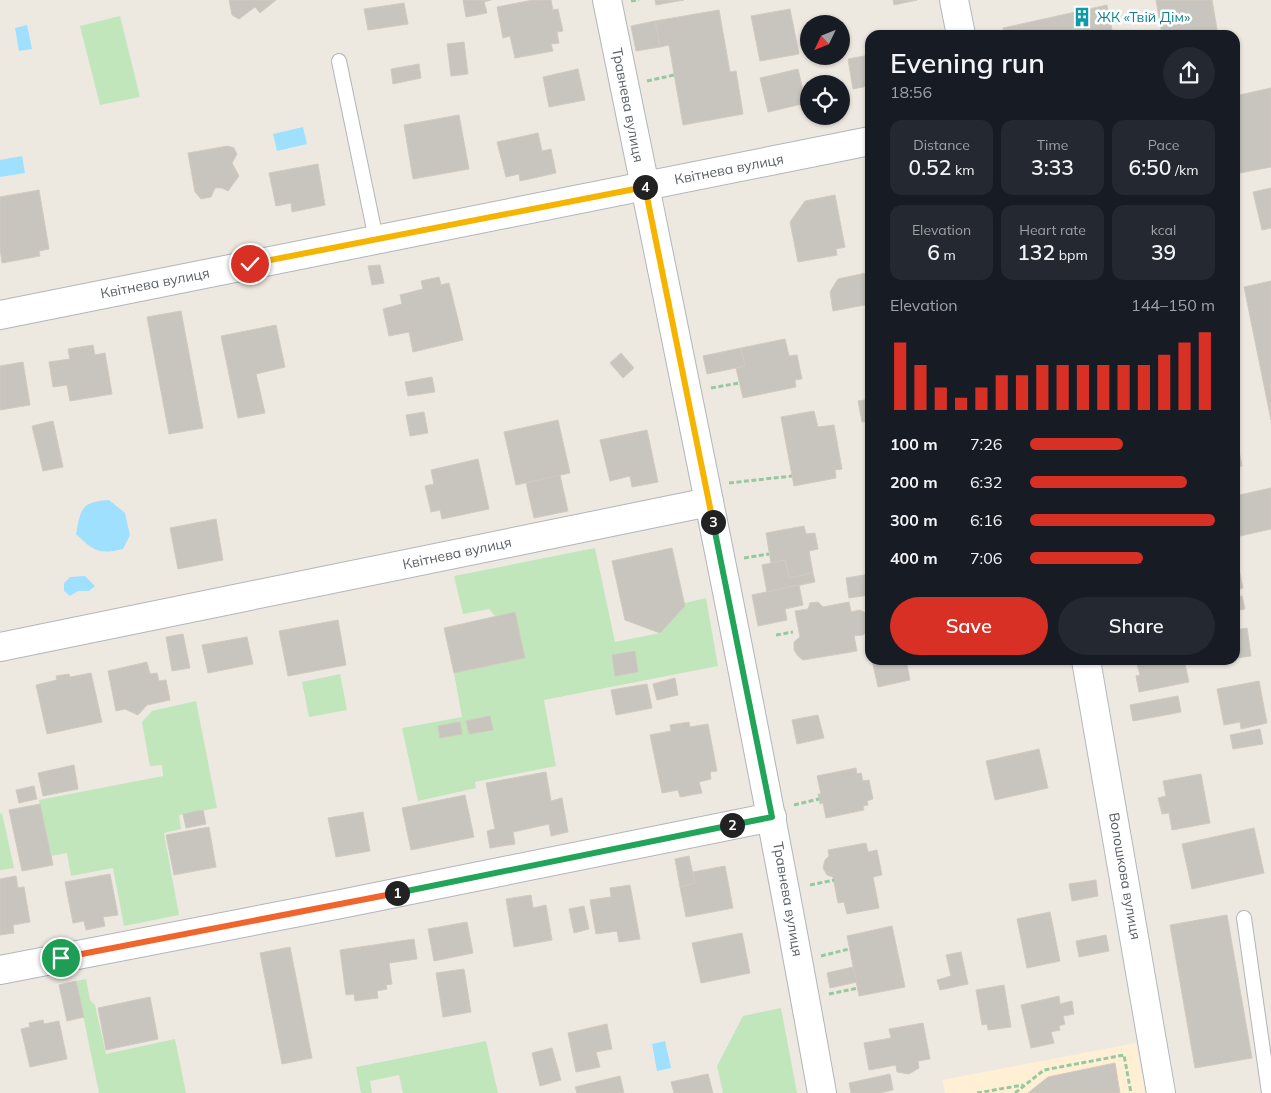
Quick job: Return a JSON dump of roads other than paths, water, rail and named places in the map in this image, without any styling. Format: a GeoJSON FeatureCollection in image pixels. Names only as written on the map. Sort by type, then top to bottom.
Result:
{"type":"FeatureCollection","features":[{"type":"Feature","properties":{"kind":"street","name":"Травнева вулиця"},"geometry":{"type":"LineString","coordinates":[[607,0],[644,185],[715,493],[779,812],[822,1093]]}},
{"type":"Feature","properties":{"kind":"street"},"geometry":{"type":"LineString","coordinates":[[954,0],[960,30]]}},
{"type":"Feature","properties":{"kind":"street","name":"Квітнева вулиця"},"geometry":{"type":"LineString","coordinates":[[0,315],[865,142]]}},
{"type":"Feature","properties":{"kind":"street","name":"Квітнева вулиця"},"geometry":{"type":"LineString","coordinates":[[0,647],[715,493]]}},
{"type":"Feature","properties":{"kind":"street","name":"Волошкова вулиця"},"geometry":{"type":"LineString","coordinates":[[1087,665],[1161,1093]]}},
{"type":"Feature","properties":{"kind":"street"},"geometry":{"type":"LineString","coordinates":[[0,970],[341,904],[779,812]]}},
{"type":"Feature","properties":{"kind":"lane"},"geometry":{"type":"LineString","coordinates":[[339,61],[376,239]]}},
{"type":"Feature","properties":{"kind":"lane"},"geometry":{"type":"LineString","coordinates":[[1244,918],[1269,1093]]}},
{"type":"Feature","properties":{"kind":"water"},"geometry":{"type":"Polygon","coordinates":[[[27,25],[32,49],[19,51],[15,28],[27,25]]]}},
{"type":"Feature","properties":{"kind":"water"},"geometry":{"type":"Polygon","coordinates":[[[303,127],[307,144],[277,151],[273,134],[303,127]]]}},
{"type":"Feature","properties":{"kind":"water"},"geometry":{"type":"Polygon","coordinates":[[[22,156],[25,173],[0,177],[0,160],[22,156]]]}},
{"type":"Feature","properties":{"kind":"water"},"geometry":{"type":"Polygon","coordinates":[[[109,500],[125,513],[130,535],[123,549],[108,552],[92,548],[76,534],[79,518],[84,508],[93,502],[109,500]]]}},
{"type":"Feature","properties":{"kind":"water"},"geometry":{"type":"Polygon","coordinates":[[[85,576],[95,586],[89,591],[78,591],[70,596],[64,591],[64,583],[70,577],[85,576]]]}},
{"type":"Feature","properties":{"kind":"water"},"geometry":{"type":"Polygon","coordinates":[[[665,1041],[671,1068],[657,1071],[652,1044],[665,1041]]]}},
{"type":"Feature","properties":{"kind":"place","name":"ЖК «Твій Дім»"},"geometry":{"type":"Point","coordinates":[1082,17]}}]}
